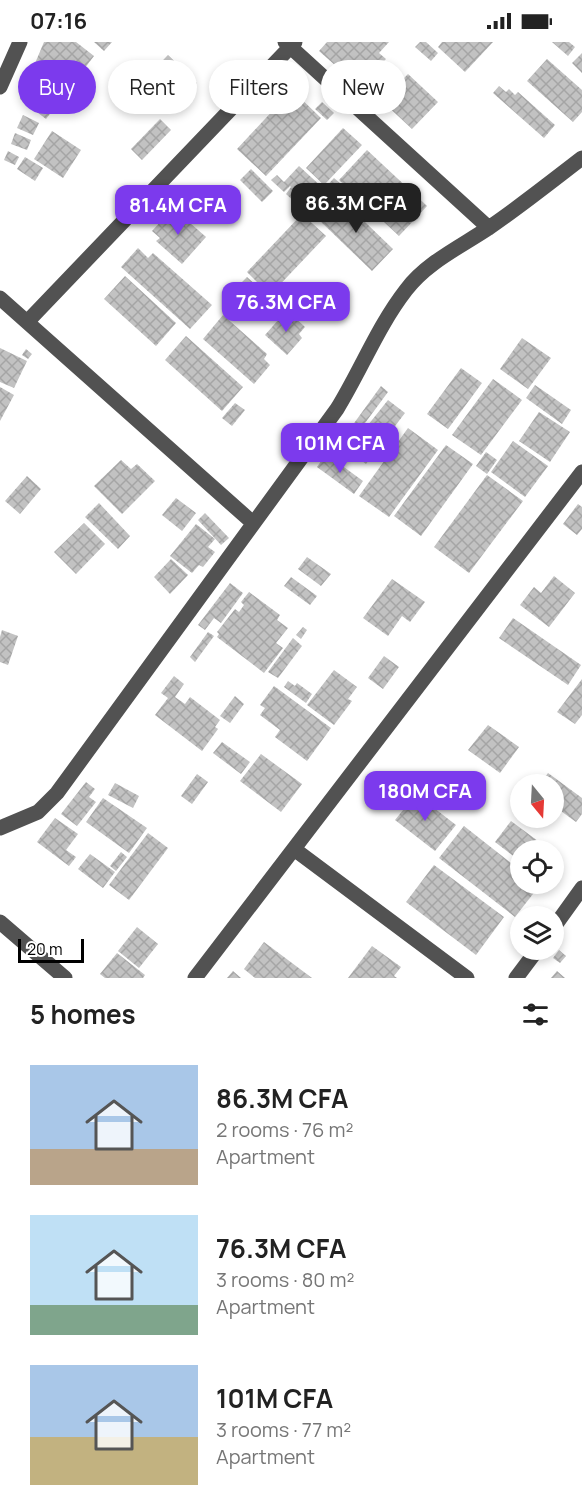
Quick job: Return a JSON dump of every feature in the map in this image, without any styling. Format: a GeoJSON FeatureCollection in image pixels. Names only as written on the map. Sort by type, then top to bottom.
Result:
{"type":"FeatureCollection","features":[{"type":"Feature","properties":{"kind":"street"},"geometry":{"type":"LineString","coordinates":[[0,87],[20,42]]}},
{"type":"Feature","properties":{"kind":"street"},"geometry":{"type":"LineString","coordinates":[[28,321],[290,44],[489,228]]}},
{"type":"Feature","properties":{"kind":"street"},"geometry":{"type":"LineString","coordinates":[[0,828],[38,812],[57,793],[337,409],[406,288],[444,255],[489,228],[582,158]]}},
{"type":"Feature","properties":{"kind":"street"},"geometry":{"type":"LineString","coordinates":[[0,298],[253,524]]}},
{"type":"Feature","properties":{"kind":"street"},"geometry":{"type":"LineString","coordinates":[[195,978],[582,472]]}},
{"type":"Feature","properties":{"kind":"street"},"geometry":{"type":"LineString","coordinates":[[294,849],[466,978]]}},
{"type":"Feature","properties":{"kind":"street"},"geometry":{"type":"LineString","coordinates":[[564,913],[582,888]]}},
{"type":"Feature","properties":{"kind":"street"},"geometry":{"type":"LineString","coordinates":[[0,922],[65,978]]}},
{"type":"Feature","properties":{"kind":"street"},"geometry":{"type":"LineString","coordinates":[[516,978],[530,960]]}},
{"type":"Feature","properties":{"kind":"building"},"geometry":{"type":"Polygon","coordinates":[[[44,42],[76,42],[94,56],[91,60],[36,60],[44,42]]]}},
{"type":"Feature","properties":{"kind":"building"},"geometry":{"type":"Polygon","coordinates":[[[94,42],[112,42],[104,51],[94,42]]]}},
{"type":"Feature","properties":{"kind":"building"},"geometry":{"type":"Polygon","coordinates":[[[327,42],[389,42],[379,53],[385,60],[329,60],[319,51],[327,42]]]}},
{"type":"Feature","properties":{"kind":"building"},"geometry":{"type":"Polygon","coordinates":[[[420,42],[426,42],[438,53],[431,61],[415,47],[420,42]]]}},
{"type":"Feature","properties":{"kind":"building"},"geometry":{"type":"Polygon","coordinates":[[[442,42],[493,42],[465,72],[438,47],[442,42]]]}},
{"type":"Feature","properties":{"kind":"building"},"geometry":{"type":"Polygon","coordinates":[[[552,42],[569,42],[575,47],[568,56],[552,42]]]}},
{"type":"Feature","properties":{"kind":"building"},"geometry":{"type":"Polygon","coordinates":[[[582,53],[582,73],[572,63],[582,53]]]}},
{"type":"Feature","properties":{"kind":"building"},"geometry":{"type":"Polygon","coordinates":[[[168,55],[173,60],[163,60],[168,55]]]}},
{"type":"Feature","properties":{"kind":"building"},"geometry":{"type":"Polygon","coordinates":[[[547,59],[582,90],[582,112],[573,122],[527,81],[547,59]]]}},
{"type":"Feature","properties":{"kind":"building"},"geometry":{"type":"Polygon","coordinates":[[[408,74],[438,102],[412,129],[396,114],[406,114],[406,76],[408,74]]]}},
{"type":"Feature","properties":{"kind":"building"},"geometry":{"type":"Polygon","coordinates":[[[499,86],[506,92],[509,89],[515,95],[518,92],[555,125],[544,138],[493,93],[499,86]]]}},
{"type":"Feature","properties":{"kind":"building"},"geometry":{"type":"Polygon","coordinates":[[[321,103],[321,114],[333,114],[327,120],[315,109],[321,103]]]}},
{"type":"Feature","properties":{"kind":"building"},"geometry":{"type":"Polygon","coordinates":[[[309,106],[321,118],[266,176],[237,149],[270,114],[309,114],[309,106]]]}},
{"type":"Feature","properties":{"kind":"building"},"geometry":{"type":"Polygon","coordinates":[[[40,114],[50,114],[46,119],[40,114]]]}},
{"type":"Feature","properties":{"kind":"building"},"geometry":{"type":"Polygon","coordinates":[[[23,115],[39,123],[33,135],[17,128],[23,115]]]}},
{"type":"Feature","properties":{"kind":"building"},"geometry":{"type":"Polygon","coordinates":[[[160,119],[171,130],[142,160],[131,149],[160,119]]]}},
{"type":"Feature","properties":{"kind":"building"},"geometry":{"type":"Polygon","coordinates":[[[343,128],[362,145],[324,185],[306,168],[343,128]]]}},
{"type":"Feature","properties":{"kind":"building"},"geometry":{"type":"Polygon","coordinates":[[[52,131],[81,150],[63,178],[34,159],[52,131]]]}},
{"type":"Feature","properties":{"kind":"building"},"geometry":{"type":"Polygon","coordinates":[[[15,133],[31,140],[27,150],[11,144],[15,133]]]}},
{"type":"Feature","properties":{"kind":"building"},"geometry":{"type":"Polygon","coordinates":[[[367,150],[427,206],[399,236],[339,180],[367,150]]]}},
{"type":"Feature","properties":{"kind":"building"},"geometry":{"type":"Polygon","coordinates":[[[8,151],[19,157],[15,165],[4,160],[8,151]]]}},
{"type":"Feature","properties":{"kind":"building"},"geometry":{"type":"Polygon","coordinates":[[[25,157],[43,168],[35,181],[17,169],[25,157]]]}},
{"type":"Feature","properties":{"kind":"building"},"geometry":{"type":"Polygon","coordinates":[[[299,166],[324,189],[334,178],[341,184],[311,217],[286,194],[290,186],[284,192],[271,180],[277,175],[284,182],[299,166]]]}},
{"type":"Feature","properties":{"kind":"building"},"geometry":{"type":"Polygon","coordinates":[[[251,169],[273,191],[262,202],[240,180],[251,169]]]}},
{"type":"Feature","properties":{"kind":"building"},"geometry":{"type":"Polygon","coordinates":[[[340,198],[393,249],[372,271],[319,220],[340,198]]]}},
{"type":"Feature","properties":{"kind":"building"},"geometry":{"type":"Polygon","coordinates":[[[173,208],[206,237],[182,264],[156,241],[160,238],[152,231],[173,208]]]}},
{"type":"Feature","properties":{"kind":"building"},"geometry":{"type":"Polygon","coordinates":[[[302,214],[326,236],[270,295],[247,272],[302,214]]]}},
{"type":"Feature","properties":{"kind":"building"},"geometry":{"type":"Polygon","coordinates":[[[138,248],[148,258],[153,253],[212,305],[190,329],[121,267],[138,248]]]}},
{"type":"Feature","properties":{"kind":"building"},"geometry":{"type":"Polygon","coordinates":[[[125,276],[176,323],[156,346],[104,299],[125,276]]]}},
{"type":"Feature","properties":{"kind":"building"},"geometry":{"type":"Polygon","coordinates":[[[247,277],[270,298],[260,309],[236,288],[247,277]]]}},
{"type":"Feature","properties":{"kind":"building"},"geometry":{"type":"Polygon","coordinates":[[[287,310],[305,327],[299,334],[302,338],[287,355],[265,335],[287,310]]]}},
{"type":"Feature","properties":{"kind":"building"},"geometry":{"type":"Polygon","coordinates":[[[223,315],[267,354],[264,359],[270,365],[254,384],[203,339],[223,315]]]}},
{"type":"Feature","properties":{"kind":"building"},"geometry":{"type":"Polygon","coordinates":[[[186,336],[243,387],[222,411],[165,360],[186,336]]]}},
{"type":"Feature","properties":{"kind":"building"},"geometry":{"type":"Polygon","coordinates":[[[522,338],[551,358],[528,389],[500,369],[522,338]]]}},
{"type":"Feature","properties":{"kind":"building"},"geometry":{"type":"Polygon","coordinates":[[[0,348],[27,361],[14,388],[0,382],[0,348]]]}},
{"type":"Feature","properties":{"kind":"building"},"geometry":{"type":"Polygon","coordinates":[[[26,349],[32,354],[28,359],[22,355],[26,349]]]}},
{"type":"Feature","properties":{"kind":"building"},"geometry":{"type":"Polygon","coordinates":[[[461,368],[482,383],[448,429],[427,414],[461,368]]]}},
{"type":"Feature","properties":{"kind":"building"},"geometry":{"type":"Polygon","coordinates":[[[493,379],[522,400],[481,455],[452,435],[493,379]]]}},
{"type":"Feature","properties":{"kind":"building"},"geometry":{"type":"Polygon","coordinates":[[[535,385],[571,410],[562,424],[526,398],[535,385]]]}},
{"type":"Feature","properties":{"kind":"building"},"geometry":{"type":"Polygon","coordinates":[[[381,386],[388,392],[351,442],[344,437],[381,386]]]}},
{"type":"Feature","properties":{"kind":"building"},"geometry":{"type":"Polygon","coordinates":[[[0,387],[14,395],[0,421],[0,387]]]}},
{"type":"Feature","properties":{"kind":"building"},"geometry":{"type":"Polygon","coordinates":[[[388,400],[405,413],[366,464],[348,450],[388,400]]]}},
{"type":"Feature","properties":{"kind":"building"},"geometry":{"type":"Polygon","coordinates":[[[235,403],[245,410],[232,426],[222,418],[235,403]]]}},
{"type":"Feature","properties":{"kind":"building"},"geometry":{"type":"Polygon","coordinates":[[[539,412],[570,432],[550,462],[519,441],[539,412]]]}},
{"type":"Feature","properties":{"kind":"building"},"geometry":{"type":"Polygon","coordinates":[[[408,428],[438,450],[389,517],[359,496],[408,428]]]}},
{"type":"Feature","properties":{"kind":"building"},"geometry":{"type":"Polygon","coordinates":[[[513,441],[548,466],[525,497],[491,472],[513,441]]]}},
{"type":"Feature","properties":{"kind":"building"},"geometry":{"type":"Polygon","coordinates":[[[446,445],[473,464],[421,536],[394,516],[446,445]]]}},
{"type":"Feature","properties":{"kind":"building"},"geometry":{"type":"Polygon","coordinates":[[[486,452],[497,460],[487,474],[476,466],[486,452]]]}},
{"type":"Feature","properties":{"kind":"building"},"geometry":{"type":"Polygon","coordinates":[[[326,454],[363,481],[354,494],[317,467],[326,454]]]}},
{"type":"Feature","properties":{"kind":"building"},"geometry":{"type":"Polygon","coordinates":[[[121,460],[131,469],[137,464],[155,481],[122,514],[94,486],[121,460]]]}},
{"type":"Feature","properties":{"kind":"building"},"geometry":{"type":"Polygon","coordinates":[[[487,475],[523,501],[469,573],[434,547],[487,475]]]}},
{"type":"Feature","properties":{"kind":"building"},"geometry":{"type":"Polygon","coordinates":[[[27,476],[41,489],[20,514],[5,501],[27,476]]]}},
{"type":"Feature","properties":{"kind":"building"},"geometry":{"type":"Polygon","coordinates":[[[176,498],[196,513],[182,531],[162,515],[176,498]]]}},
{"type":"Feature","properties":{"kind":"building"},"geometry":{"type":"Polygon","coordinates":[[[99,503],[130,536],[118,549],[85,517],[99,503]]]}},
{"type":"Feature","properties":{"kind":"building"},"geometry":{"type":"Polygon","coordinates":[[[578,504],[582,507],[582,529],[577,535],[563,524],[578,504]]]}},
{"type":"Feature","properties":{"kind":"building"},"geometry":{"type":"Polygon","coordinates":[[[205,513],[229,538],[221,545],[198,520],[205,513]]]}},
{"type":"Feature","properties":{"kind":"building"},"geometry":{"type":"Polygon","coordinates":[[[84,523],[105,544],[76,574],[54,552],[84,523]]]}},
{"type":"Feature","properties":{"kind":"building"},"geometry":{"type":"Polygon","coordinates":[[[196,524],[215,539],[208,547],[215,552],[203,567],[199,565],[192,573],[170,556],[196,524]]]}},
{"type":"Feature","properties":{"kind":"building"},"geometry":{"type":"Polygon","coordinates":[[[307,557],[331,574],[321,586],[298,569],[307,557]]]}},
{"type":"Feature","properties":{"kind":"building"},"geometry":{"type":"Polygon","coordinates":[[[171,559],[188,575],[170,594],[154,577],[171,559]]]}},
{"type":"Feature","properties":{"kind":"building"},"geometry":{"type":"Polygon","coordinates":[[[554,576],[575,593],[549,627],[520,605],[534,587],[541,593],[554,576]]]}},
{"type":"Feature","properties":{"kind":"building"},"geometry":{"type":"Polygon","coordinates":[[[291,577],[317,596],[310,605],[284,586],[291,577]]]}},
{"type":"Feature","properties":{"kind":"building"},"geometry":{"type":"Polygon","coordinates":[[[392,579],[425,602],[410,622],[402,616],[388,636],[363,618],[392,579]]]}},
{"type":"Feature","properties":{"kind":"building"},"geometry":{"type":"Polygon","coordinates":[[[230,583],[243,593],[221,623],[214,618],[205,630],[198,625],[230,583]]]}},
{"type":"Feature","properties":{"kind":"building"},"geometry":{"type":"Polygon","coordinates":[[[249,592],[280,615],[277,620],[288,628],[276,643],[283,648],[264,673],[217,637],[219,634],[217,632],[235,609],[239,612],[244,605],[241,602],[249,592]]]}},
{"type":"Feature","properties":{"kind":"building"},"geometry":{"type":"Polygon","coordinates":[[[513,618],[581,665],[568,685],[499,638],[513,618]]]}},
{"type":"Feature","properties":{"kind":"building"},"geometry":{"type":"Polygon","coordinates":[[[303,627],[307,630],[301,639],[296,635],[303,627]]]}},
{"type":"Feature","properties":{"kind":"building"},"geometry":{"type":"Polygon","coordinates":[[[2,630],[18,636],[8,665],[0,662],[2,630]]]}},
{"type":"Feature","properties":{"kind":"building"},"geometry":{"type":"Polygon","coordinates":[[[208,632],[214,636],[195,662],[190,657],[208,632]]]}},
{"type":"Feature","properties":{"kind":"building"},"geometry":{"type":"Polygon","coordinates":[[[293,638],[302,646],[278,678],[268,672],[293,638]]]}},
{"type":"Feature","properties":{"kind":"building"},"geometry":{"type":"Polygon","coordinates":[[[384,656],[399,667],[383,689],[368,678],[384,656]]]}},
{"type":"Feature","properties":{"kind":"building"},"geometry":{"type":"Polygon","coordinates":[[[334,670],[357,687],[348,699],[352,701],[334,725],[307,705],[334,670]]]}},
{"type":"Feature","properties":{"kind":"building"},"geometry":{"type":"Polygon","coordinates":[[[174,676],[184,684],[175,697],[185,704],[190,697],[220,720],[215,727],[218,729],[202,751],[155,715],[168,698],[161,693],[174,676]]]}},
{"type":"Feature","properties":{"kind":"building"},"geometry":{"type":"Polygon","coordinates":[[[582,679],[582,715],[575,724],[557,712],[582,679]]]}},
{"type":"Feature","properties":{"kind":"building"},"geometry":{"type":"Polygon","coordinates":[[[288,681],[295,686],[297,683],[312,694],[306,703],[284,687],[288,681]]]}},
{"type":"Feature","properties":{"kind":"building"},"geometry":{"type":"Polygon","coordinates":[[[274,686],[331,728],[307,761],[275,737],[280,730],[260,715],[265,708],[260,705],[274,686]]]}},
{"type":"Feature","properties":{"kind":"building"},"geometry":{"type":"Polygon","coordinates":[[[235,696],[244,704],[230,723],[220,716],[235,696]]]}},
{"type":"Feature","properties":{"kind":"building"},"geometry":{"type":"Polygon","coordinates":[[[488,725],[519,747],[500,773],[468,750],[488,725]]]}},
{"type":"Feature","properties":{"kind":"building"},"geometry":{"type":"Polygon","coordinates":[[[222,742],[250,762],[241,774],[213,753],[222,742]]]}},
{"type":"Feature","properties":{"kind":"building"},"geometry":{"type":"Polygon","coordinates":[[[261,754],[302,784],[281,812],[240,781],[261,754]]]}},
{"type":"Feature","properties":{"kind":"building"},"geometry":{"type":"Polygon","coordinates":[[[197,774],[208,782],[192,804],[181,796],[197,774]]]}},
{"type":"Feature","properties":{"kind":"building"},"geometry":{"type":"Polygon","coordinates":[[[86,782],[95,789],[89,797],[96,802],[77,826],[61,814],[86,782]]]}},
{"type":"Feature","properties":{"kind":"building"},"geometry":{"type":"Polygon","coordinates":[[[115,783],[139,796],[133,808],[108,795],[115,783]]]}},
{"type":"Feature","properties":{"kind":"building"},"geometry":{"type":"Polygon","coordinates":[[[564,785],[582,798],[582,814],[576,822],[564,813],[564,785]]]}},
{"type":"Feature","properties":{"kind":"building"},"geometry":{"type":"Polygon","coordinates":[[[416,794],[456,825],[435,851],[395,820],[416,794]]]}},
{"type":"Feature","properties":{"kind":"building"},"geometry":{"type":"Polygon","coordinates":[[[103,798],[147,828],[129,853],[86,822],[103,798]]]}},
{"type":"Feature","properties":{"kind":"building"},"geometry":{"type":"Polygon","coordinates":[[[55,818],[78,834],[66,850],[76,857],[69,866],[37,842],[55,818]]]}},
{"type":"Feature","properties":{"kind":"building"},"geometry":{"type":"Polygon","coordinates":[[[510,822],[510,828],[520,828],[537,840],[510,840],[510,853],[495,842],[510,822]]]}},
{"type":"Feature","properties":{"kind":"building"},"geometry":{"type":"Polygon","coordinates":[[[464,826],[510,862],[510,894],[533,894],[524,906],[510,906],[510,913],[439,858],[464,826]]]}},
{"type":"Feature","properties":{"kind":"building"},"geometry":{"type":"Polygon","coordinates":[[[148,833],[168,848],[129,900],[109,885],[148,833]]]}},
{"type":"Feature","properties":{"kind":"building"},"geometry":{"type":"Polygon","coordinates":[[[121,852],[127,857],[116,871],[110,866],[121,852]]]}},
{"type":"Feature","properties":{"kind":"building"},"geometry":{"type":"Polygon","coordinates":[[[90,854],[115,872],[103,888],[78,869],[90,854]]]}},
{"type":"Feature","properties":{"kind":"building"},"geometry":{"type":"Polygon","coordinates":[[[434,865],[504,917],[476,955],[406,902],[434,865]]]}},
{"type":"Feature","properties":{"kind":"building"},"geometry":{"type":"Polygon","coordinates":[[[137,927],[158,944],[139,968],[118,951],[137,927]]]}},
{"type":"Feature","properties":{"kind":"building"},"geometry":{"type":"Polygon","coordinates":[[[264,942],[312,978],[255,978],[244,969],[264,942]]]}},
{"type":"Feature","properties":{"kind":"building"},"geometry":{"type":"Polygon","coordinates":[[[372,946],[401,967],[394,976],[397,978],[348,978],[372,946]]]}},
{"type":"Feature","properties":{"kind":"building"},"geometry":{"type":"Polygon","coordinates":[[[117,953],[145,975],[143,978],[105,978],[100,974],[117,953]]]}},
{"type":"Feature","properties":{"kind":"building"},"geometry":{"type":"Polygon","coordinates":[[[233,971],[241,978],[227,978],[233,971]]]}},
{"type":"Feature","properties":{"kind":"building"},"geometry":{"type":"Polygon","coordinates":[[[557,971],[565,978],[551,978],[557,971]]]}}]}
